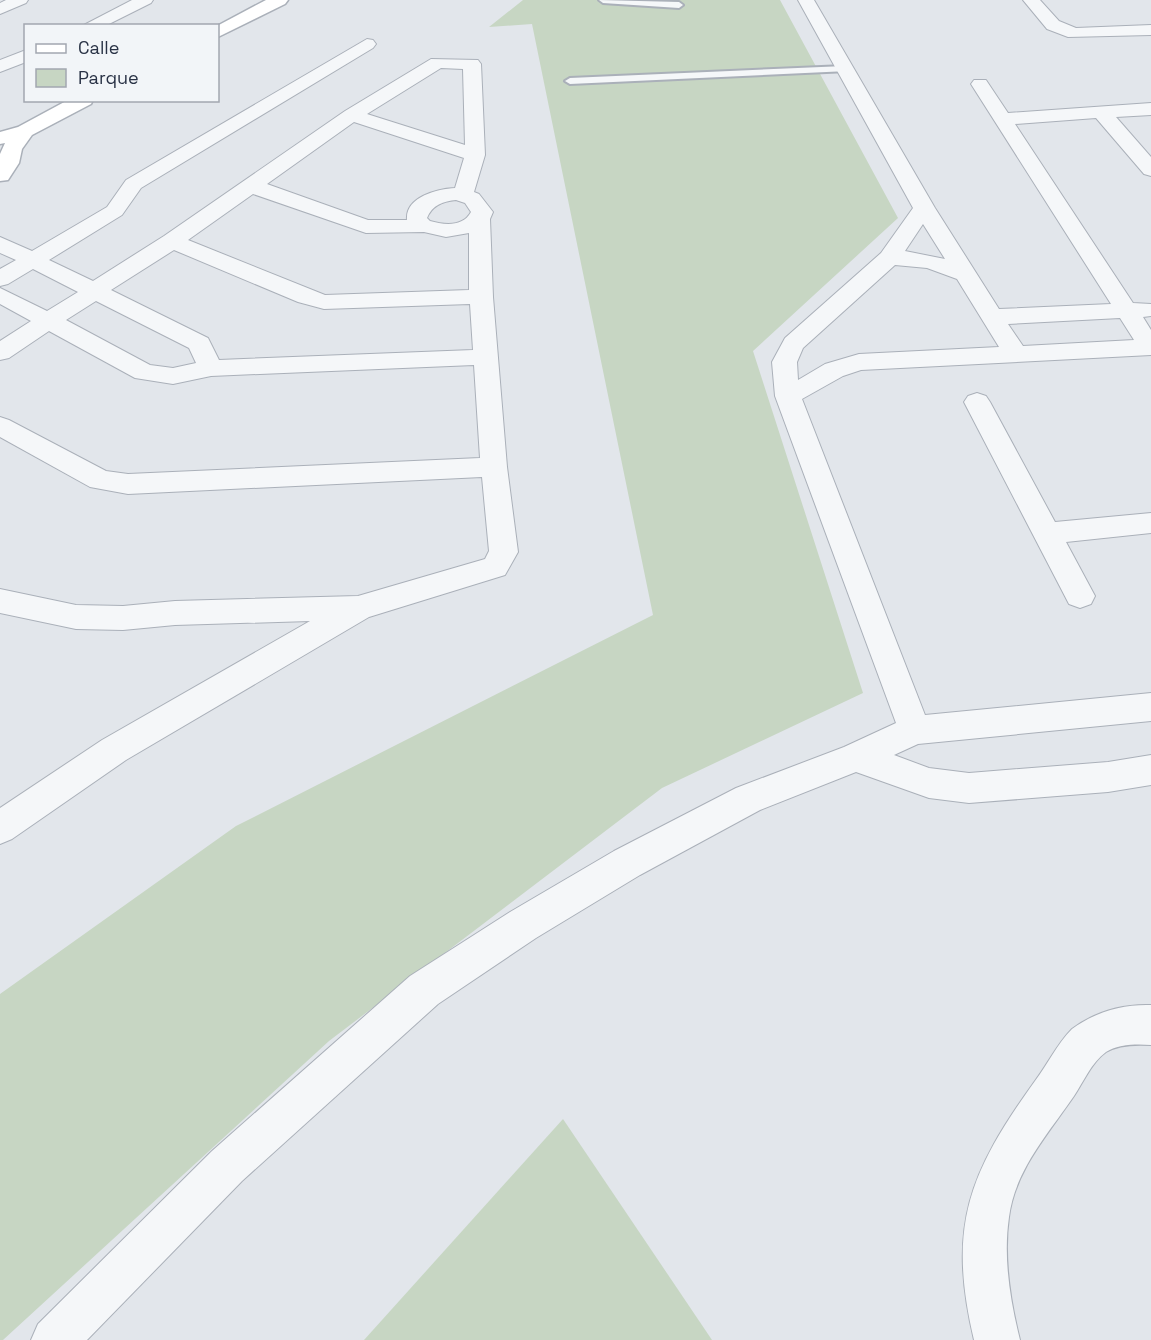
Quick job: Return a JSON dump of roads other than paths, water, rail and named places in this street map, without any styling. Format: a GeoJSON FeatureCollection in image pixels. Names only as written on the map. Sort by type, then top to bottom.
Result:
{"type":"FeatureCollection","features":[{"type":"Feature","properties":{"kind":"street"},"geometry":{"type":"LineString","coordinates":[[0,3],[6,0]]}},
{"type":"Feature","properties":{"kind":"street"},"geometry":{"type":"LineString","coordinates":[[0,9],[20,0]]}},
{"type":"Feature","properties":{"kind":"street"},"geometry":{"type":"LineString","coordinates":[[94,24],[145,0]]}},
{"type":"Feature","properties":{"kind":"street"},"geometry":{"type":"LineString","coordinates":[[219,31],[279,0]]}},
{"type":"Feature","properties":{"kind":"street"},"geometry":{"type":"LineString","coordinates":[[806,0],[924,208],[1015,353]]}},
{"type":"Feature","properties":{"kind":"street"},"geometry":{"type":"LineString","coordinates":[[1031,0],[1053,25],[1074,33],[1151,30]]}},
{"type":"Feature","properties":{"kind":"street"},"geometry":{"type":"LineString","coordinates":[[0,279],[115,211],[133,184],[367,44]]}},
{"type":"Feature","properties":{"kind":"street"},"geometry":{"type":"LineString","coordinates":[[0,67],[24,56]]}},
{"type":"Feature","properties":{"kind":"street"},"geometry":{"type":"LineString","coordinates":[[0,351],[172,241],[352,115],[437,63],[472,63],[475,155],[463,195]]}},
{"type":"Feature","properties":{"kind":"street"},"geometry":{"type":"LineString","coordinates":[[788,396],[834,370],[859,362],[1151,347],[1140,311],[980,84]]}},
{"type":"Feature","properties":{"kind":"street"},"geometry":{"type":"LineString","coordinates":[[0,138],[25,131],[80,102]]}},
{"type":"Feature","properties":{"kind":"street"},"geometry":{"type":"LineString","coordinates":[[1005,119],[1151,110]]}},
{"type":"Feature","properties":{"kind":"street"},"geometry":{"type":"LineString","coordinates":[[1101,112],[1151,170]]}},
{"type":"Feature","properties":{"kind":"street"},"geometry":{"type":"LineString","coordinates":[[352,115],[475,155]]}},
{"type":"Feature","properties":{"kind":"street"},"geometry":{"type":"LineString","coordinates":[[0,175],[8,163],[12,148],[25,131]]}},
{"type":"Feature","properties":{"kind":"street"},"geometry":{"type":"LineString","coordinates":[[252,186],[366,227],[425,226],[448,231],[467,227],[479,219]]}},
{"type":"Feature","properties":{"kind":"street"},"geometry":{"type":"LineString","coordinates":[[0,828],[114,750],[359,608],[495,567],[504,552],[494,467],[481,297],[479,219],[482,212],[479,205],[463,195],[438,196],[420,206],[417,213],[418,220],[425,226]]}},
{"type":"Feature","properties":{"kind":"street"},"geometry":{"type":"LineString","coordinates":[[915,730],[788,396],[783,370],[784,357],[794,343],[889,258],[924,208]]}},
{"type":"Feature","properties":{"kind":"street"},"geometry":{"type":"LineString","coordinates":[[172,241],[306,297],[324,302],[481,297]]}},
{"type":"Feature","properties":{"kind":"street"},"geometry":{"type":"LineString","coordinates":[[0,244],[199,343],[211,368]]}},
{"type":"Feature","properties":{"kind":"street"},"geometry":{"type":"LineString","coordinates":[[889,258],[910,257],[935,262],[964,274]]}},
{"type":"Feature","properties":{"kind":"street"},"geometry":{"type":"LineString","coordinates":[[0,294],[144,372],[173,376],[211,368],[486,357]]}},
{"type":"Feature","properties":{"kind":"street"},"geometry":{"type":"LineString","coordinates":[[992,317],[1140,311]]}},
{"type":"Feature","properties":{"kind":"street"},"geometry":{"type":"LineString","coordinates":[[1048,315],[1070,351]]}},
{"type":"Feature","properties":{"kind":"street"},"geometry":{"type":"LineString","coordinates":[[811,328],[818,338],[829,346],[859,362]]}},
{"type":"Feature","properties":{"kind":"street"},"geometry":{"type":"LineString","coordinates":[[977,402],[1080,596]]}},
{"type":"Feature","properties":{"kind":"street"},"geometry":{"type":"LineString","coordinates":[[0,426],[100,480],[128,484],[494,467]]}},
{"type":"Feature","properties":{"kind":"street"},"geometry":{"type":"LineString","coordinates":[[1047,533],[1151,523]]}},
{"type":"Feature","properties":{"kind":"street"},"geometry":{"type":"LineString","coordinates":[[0,600],[76,617],[123,618],[175,613],[359,608]]}},
{"type":"Feature","properties":{"kind":"street"},"geometry":{"type":"LineString","coordinates":[[54,1340],[227,1166],[424,990],[523,925],[627,863],[748,799],[915,730],[1147,715]]}},
{"type":"Feature","properties":{"kind":"street"},"geometry":{"type":"LineString","coordinates":[[856,756],[928,783],[969,788],[1108,777],[1151,770]]}},
{"type":"Feature","properties":{"kind":"street"},"geometry":{"type":"LineString","coordinates":[[997,1340],[986,1296],[984,1254],[987,1215],[996,1180],[1011,1151],[1086,1044],[1108,1030],[1134,1024],[1151,1025]]}},
{"type":"Feature","properties":{"kind":"lane"},"geometry":{"type":"LineString","coordinates":[[603,0],[679,5]]}},
{"type":"Feature","properties":{"kind":"lane"},"geometry":{"type":"LineString","coordinates":[[570,81],[845,69]]}}]}
